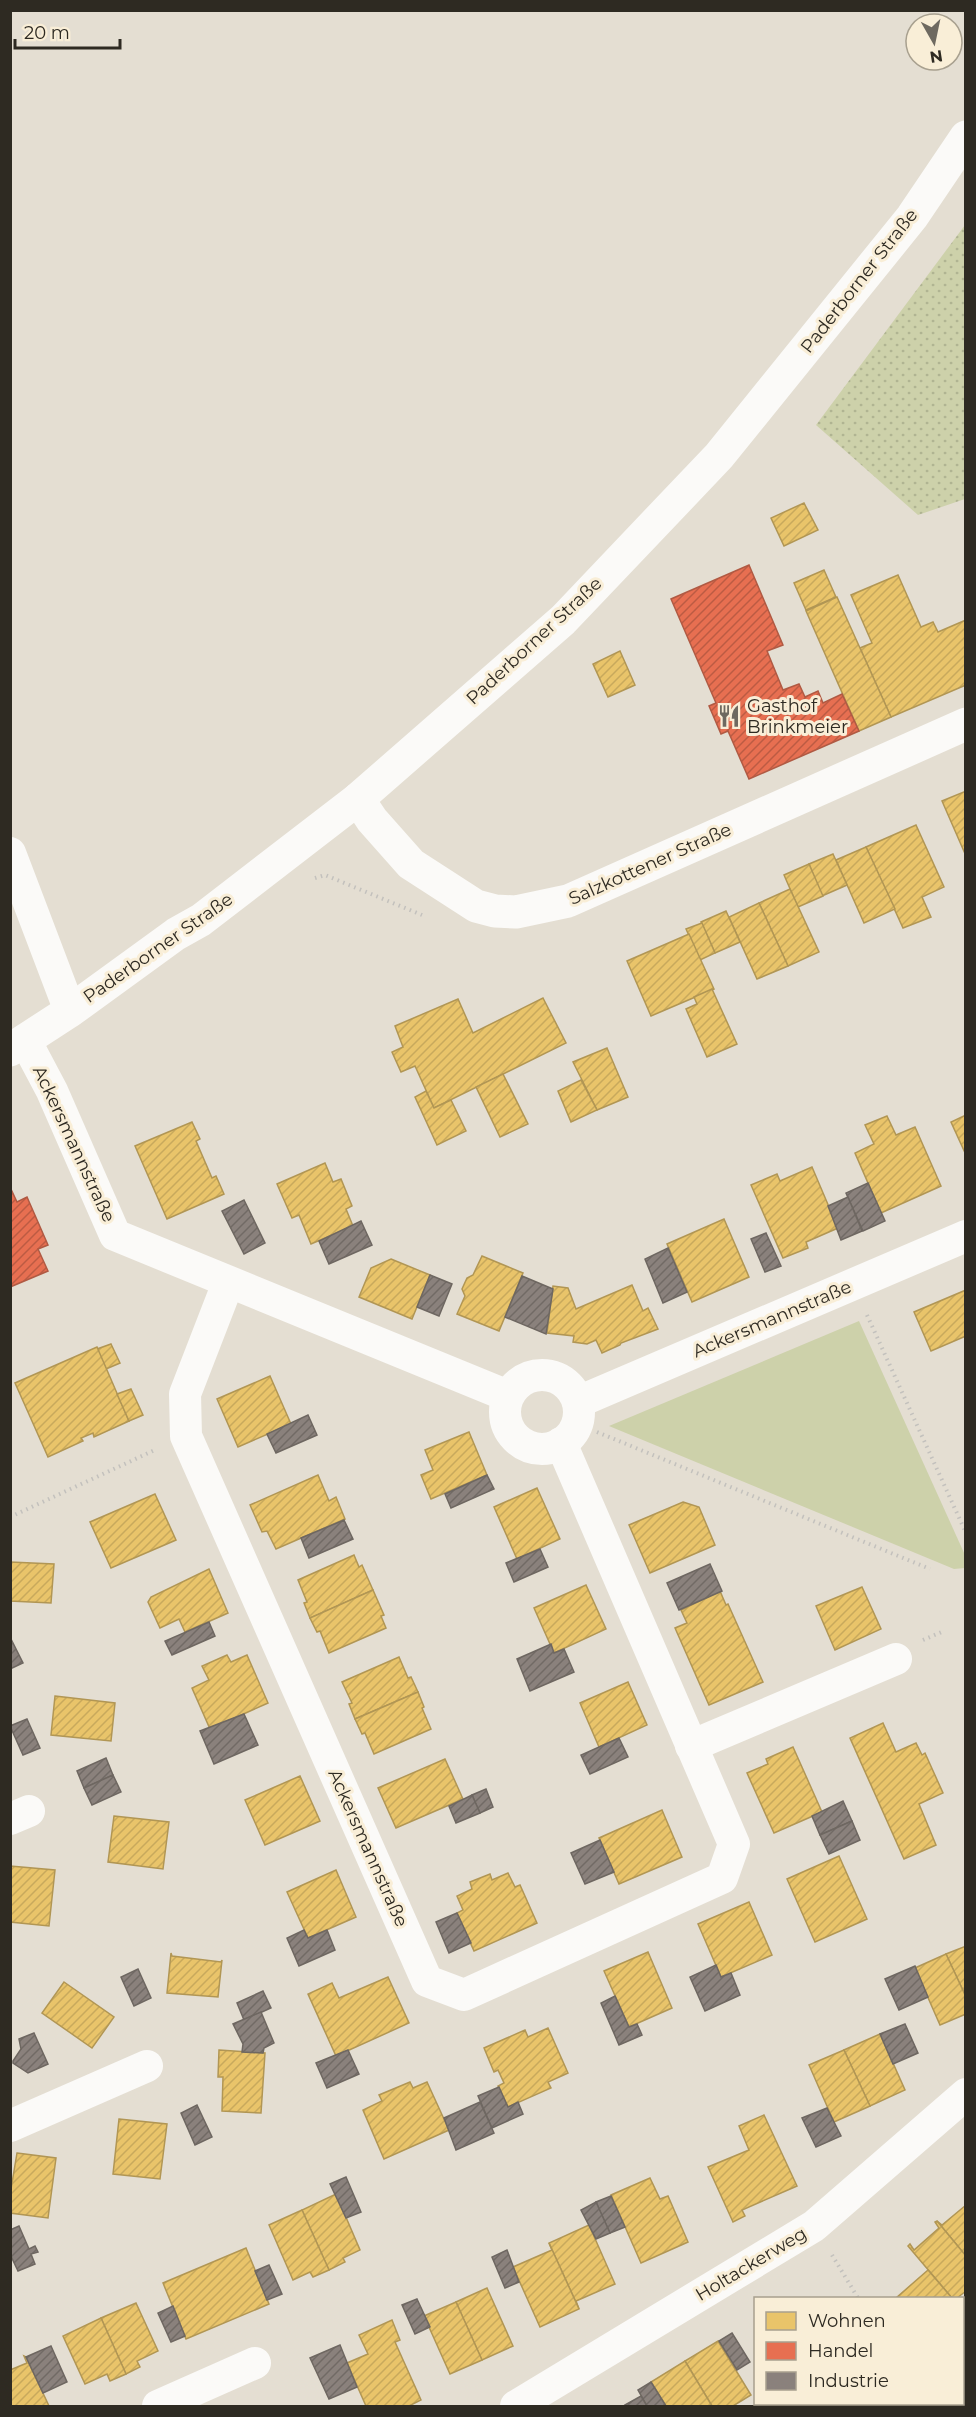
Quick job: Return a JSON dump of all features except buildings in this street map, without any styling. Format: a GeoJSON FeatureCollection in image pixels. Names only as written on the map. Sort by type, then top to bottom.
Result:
{"type":"FeatureCollection","features":[{"type":"Feature","properties":{"kind":"main road","name":"Paderborner Straße"},"geometry":{"type":"LineString","coordinates":[[18,1045],[70,1011],[176,934],[201,920],[358,799],[563,620],[719,456],[912,217],[966,137]]}},
{"type":"Feature","properties":{"kind":"main road","name":"Salzkottener Straße"},"geometry":{"type":"LineString","coordinates":[[358,799],[372,820],[411,864],[476,906],[495,911],[516,912],[568,901],[966,724]]}},
{"type":"Feature","properties":{"kind":"street"},"geometry":{"type":"LineString","coordinates":[[10,852],[70,1011]]}},
{"type":"Feature","properties":{"kind":"street","name":"Ackersmannstraße"},"geometry":{"type":"LineString","coordinates":[[18,1045],[52,1091],[115,1235],[508,1396]]}},
{"type":"Feature","properties":{"kind":"street","name":"Ackersmannstraße"},"geometry":{"type":"LineString","coordinates":[[228,1283],[184,1394],[186,1436],[427,1981],[464,1995],[722,1878],[734,1844],[691,1746],[572,1424],[572,1391],[562,1381],[540,1375],[519,1383],[508,1396],[505,1414],[508,1427],[515,1438],[534,1448],[547,1448],[572,1424],[853,1284],[966,1236]]}},
{"type":"Feature","properties":{"kind":"street"},"geometry":{"type":"LineString","coordinates":[[691,1746],[896,1659]]}},
{"type":"Feature","properties":{"kind":"street"},"geometry":{"type":"LineString","coordinates":[[10,2126],[147,2066]]}},
{"type":"Feature","properties":{"kind":"street","name":"Holtackerweg"},"geometry":{"type":"LineString","coordinates":[[516,2406],[814,2226],[966,2094]]}},
{"type":"Feature","properties":{"kind":"street"},"geometry":{"type":"LineString","coordinates":[[158,2406],[255,2363]]}},
{"type":"Feature","properties":{"kind":"path"},"geometry":{"type":"LineString","coordinates":[[853,1284],[966,1533]]}},
{"type":"Feature","properties":{"kind":"path"},"geometry":{"type":"LineString","coordinates":[[572,1424],[616,1439],[930,1569]]}},
{"type":"Feature","properties":{"kind":"path"},"geometry":{"type":"LineString","coordinates":[[10,1517],[186,1436]]}},
{"type":"Feature","properties":{"kind":"path"},"geometry":{"type":"LineString","coordinates":[[814,2226],[857,2297]]}},
{"type":"Feature","properties":{"kind":"green space"},"geometry":{"type":"Polygon","coordinates":[[[965,225],[965,499],[918,515],[816,425],[965,225]]]}},
{"type":"Feature","properties":{"kind":"green space"},"geometry":{"type":"Polygon","coordinates":[[[859,1321],[965,1555],[965,1568],[954,1569],[609,1426],[859,1321]]]}},
{"type":"Feature","properties":{"kind":"place","name":"Gasthof Brinkmeier"},"geometry":{"type":"Point","coordinates":[729,716]}}]}
